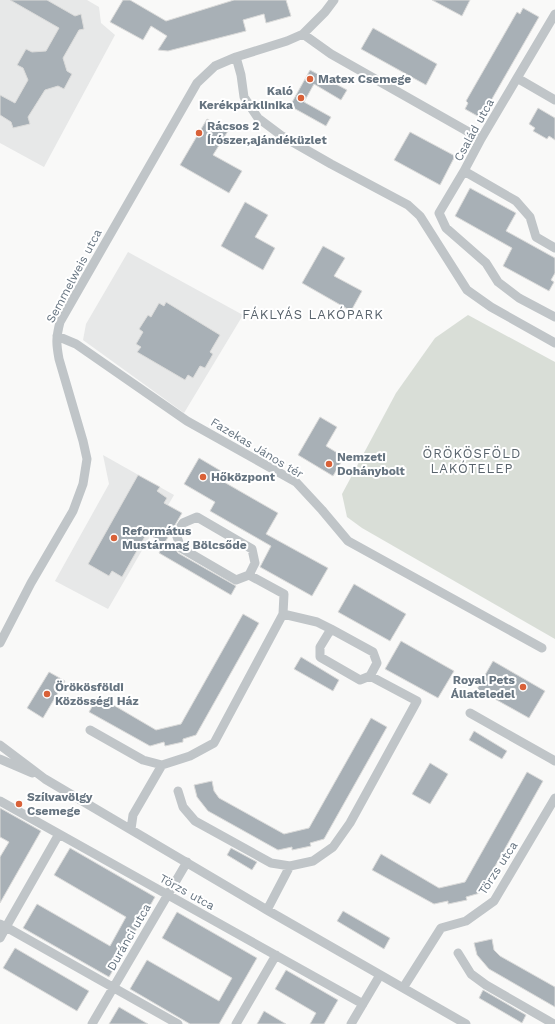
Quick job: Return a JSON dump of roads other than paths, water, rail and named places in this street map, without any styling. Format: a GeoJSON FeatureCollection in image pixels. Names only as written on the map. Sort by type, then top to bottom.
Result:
{"type":"FeatureCollection","features":[{"type":"Feature","properties":{"kind":"street","name":"Semmelweis utca"},"geometry":{"type":"LineString","coordinates":[[0,643],[73,511],[83,484],[87,459],[83,440],[59,359],[57,336],[60,322],[197,83],[215,66],[236,57],[287,42],[303,34],[326,12],[334,0]]}},
{"type":"Feature","properties":{"kind":"street","name":"Család utca"},"geometry":{"type":"LineString","coordinates":[[554,19],[517,78],[464,171],[516,201],[530,217],[536,237],[555,248]]}},
{"type":"Feature","properties":{"kind":"street"},"geometry":{"type":"LineString","coordinates":[[303,34],[331,54],[481,139]]}},
{"type":"Feature","properties":{"kind":"street"},"geometry":{"type":"LineString","coordinates":[[236,57],[241,75],[244,98],[258,118],[289,140],[408,205],[420,216],[467,290],[490,307],[555,343]]}},
{"type":"Feature","properties":{"kind":"street"},"geometry":{"type":"LineString","coordinates":[[517,78],[555,100]]}},
{"type":"Feature","properties":{"kind":"street"},"geometry":{"type":"LineString","coordinates":[[464,171],[439,214],[446,228],[486,263],[498,282],[519,298],[555,317]]}},
{"type":"Feature","properties":{"kind":"street","name":"Fazekas János tér"},"geometry":{"type":"LineString","coordinates":[[57,336],[76,344],[188,420],[296,482],[348,541],[542,648]]}},
{"type":"Feature","properties":{"kind":"street"},"geometry":{"type":"LineString","coordinates":[[90,730],[143,760],[162,765],[190,756],[214,743],[283,614],[284,594],[249,575],[236,580],[181,548],[176,534],[183,523],[197,517],[252,550],[255,563],[249,575]]}},
{"type":"Feature","properties":{"kind":"street"},"geometry":{"type":"LineString","coordinates":[[283,614],[317,622],[331,629],[373,652],[377,663],[370,676],[360,680],[320,657],[320,647],[331,629]]}},
{"type":"Feature","properties":{"kind":"street"},"geometry":{"type":"LineString","coordinates":[[178,791],[183,807],[196,820],[271,863],[290,866],[313,861],[333,848],[350,823],[417,701],[370,676]]}},
{"type":"Feature","properties":{"kind":"street"},"geometry":{"type":"LineString","coordinates":[[470,713],[555,761]]}},
{"type":"Feature","properties":{"kind":"street","name":"Törzs utca"},"geometry":{"type":"LineString","coordinates":[[0,745],[45,779],[267,910],[466,1024]]}},
{"type":"Feature","properties":{"kind":"street","name":"Törzs utca"},"geometry":{"type":"LineString","coordinates":[[0,759],[17,768],[45,779]]}},
{"type":"Feature","properties":{"kind":"street"},"geometry":{"type":"LineString","coordinates":[[130,829],[133,815],[162,765]]}},
{"type":"Feature","properties":{"kind":"street","name":"Törzs utca"},"geometry":{"type":"LineString","coordinates":[[403,988],[441,928],[466,921],[494,901],[555,798]]}},
{"type":"Feature","properties":{"kind":"street","name":"Törzs utca"},"geometry":{"type":"LineString","coordinates":[[0,801],[363,1004]]}},
{"type":"Feature","properties":{"kind":"street"},"geometry":{"type":"LineString","coordinates":[[0,938],[3,926],[59,834]]}},
{"type":"Feature","properties":{"kind":"street","name":"Duránci utca"},"geometry":{"type":"LineString","coordinates":[[92,1024],[187,862]]}},
{"type":"Feature","properties":{"kind":"street"},"geometry":{"type":"LineString","coordinates":[[267,910],[290,866]]}},
{"type":"Feature","properties":{"kind":"street"},"geometry":{"type":"LineString","coordinates":[[3,926],[178,1024]]}},
{"type":"Feature","properties":{"kind":"street"},"geometry":{"type":"LineString","coordinates":[[458,953],[471,974],[486,985],[554,1024]]}},
{"type":"Feature","properties":{"kind":"street"},"geometry":{"type":"LineString","coordinates":[[236,1024],[276,955]]}},
{"type":"Feature","properties":{"kind":"street"},"geometry":{"type":"LineString","coordinates":[[351,1024],[380,975]]}},
{"type":"Feature","properties":{"kind":"place","name":"Matex Csemege"},"geometry":{"type":"Point","coordinates":[310,79]}},
{"type":"Feature","properties":{"kind":"place","name":"Kaló Kerékpárklinika"},"geometry":{"type":"Point","coordinates":[301,98]}},
{"type":"Feature","properties":{"kind":"place","name":"Rácsos 2 Írószer,ajándéküzlet"},"geometry":{"type":"Point","coordinates":[199,133]}},
{"type":"Feature","properties":{"kind":"place","name":"Nemzeti Dohánybolt"},"geometry":{"type":"Point","coordinates":[329,464]}},
{"type":"Feature","properties":{"kind":"place","name":"Hőközpont"},"geometry":{"type":"Point","coordinates":[203,477]}},
{"type":"Feature","properties":{"kind":"place","name":"Református Mustármag Bölcsőde"},"geometry":{"type":"Point","coordinates":[114,538]}},
{"type":"Feature","properties":{"kind":"place","name":"Royal Pets Állateledel"},"geometry":{"type":"Point","coordinates":[523,687]}},
{"type":"Feature","properties":{"kind":"place","name":"Örökösföldi Közösségi Ház"},"geometry":{"type":"Point","coordinates":[47,694]}},
{"type":"Feature","properties":{"kind":"place","name":"Szílvavölgy Csemege"},"geometry":{"type":"Point","coordinates":[19,804]}},
{"type":"Feature","properties":{"kind":"district","name":"FÁKLYÁS LAKÓPARK"},"geometry":{"type":"Point","coordinates":[313,314]}},
{"type":"Feature","properties":{"kind":"district","name":"ÖRÖKÖSFÖLD LAKÓTELEP"},"geometry":{"type":"Point","coordinates":[472,460]}}]}
